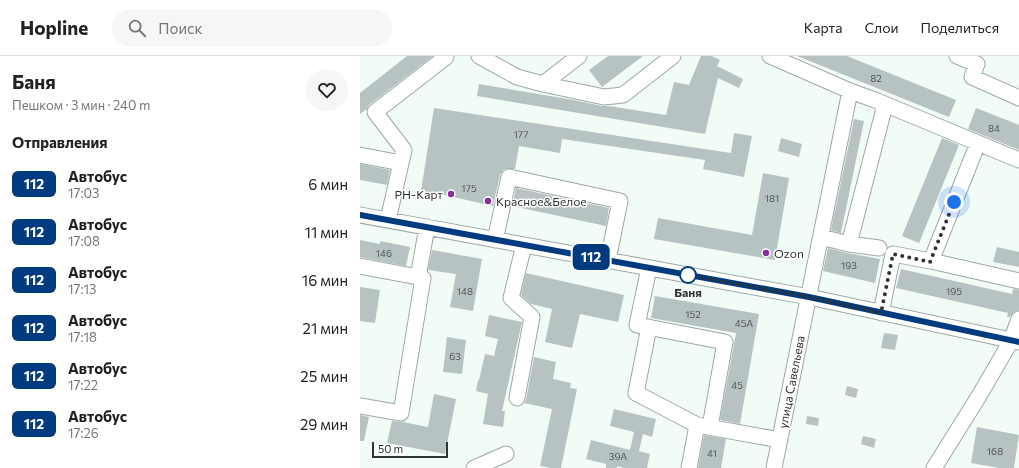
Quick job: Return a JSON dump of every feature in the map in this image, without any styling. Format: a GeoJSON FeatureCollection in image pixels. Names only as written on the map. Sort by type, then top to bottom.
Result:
{"type":"FeatureCollection","features":[{"type":"Feature","properties":{"kind":"street"},"geometry":{"type":"LineString","coordinates":[[479,56],[517,77],[604,97],[623,95],[673,56]]}},
{"type":"Feature","properties":{"kind":"street"},"geometry":{"type":"LineString","coordinates":[[543,84],[579,56]]}},
{"type":"Feature","properties":{"kind":"street"},"geometry":{"type":"LineString","coordinates":[[770,56],[850,91],[1019,160]]}},
{"type":"Feature","properties":{"kind":"street"},"geometry":{"type":"LineString","coordinates":[[957,56],[977,64],[972,77],[1019,98]]}},
{"type":"Feature","properties":{"kind":"street"},"geometry":{"type":"LineString","coordinates":[[388,220],[404,150],[375,112],[446,57]]}},
{"type":"Feature","properties":{"kind":"street","name":"улица Савельева"},"geometry":{"type":"LineString","coordinates":[[774,468],[850,91]]}},
{"type":"Feature","properties":{"kind":"street"},"geometry":{"type":"LineString","coordinates":[[849,244],[885,105]]}},
{"type":"Feature","properties":{"kind":"street"},"geometry":{"type":"LineString","coordinates":[[930,262],[978,143]]}},
{"type":"Feature","properties":{"kind":"street"},"geometry":{"type":"LineString","coordinates":[[360,155],[401,163]]}},
{"type":"Feature","properties":{"kind":"street"},"geometry":{"type":"LineString","coordinates":[[496,240],[509,178],[620,201],[608,260]]}},
{"type":"Feature","properties":{"kind":"street"},"geometry":{"type":"LineString","coordinates":[[360,215],[809,297],[1015,341]]}},
{"type":"Feature","properties":{"kind":"street"},"geometry":{"type":"LineString","coordinates":[[418,277],[427,227]]}},
{"type":"Feature","properties":{"kind":"street"},"geometry":{"type":"LineString","coordinates":[[821,237],[849,244],[879,248]]}},
{"type":"Feature","properties":{"kind":"street"},"geometry":{"type":"LineString","coordinates":[[518,398],[532,317],[511,298],[524,245]]}},
{"type":"Feature","properties":{"kind":"street"},"geometry":{"type":"LineString","coordinates":[[881,313],[893,254],[1019,281]]}},
{"type":"Feature","properties":{"kind":"street"},"geometry":{"type":"LineString","coordinates":[[360,266],[423,278],[401,413],[360,406]]}},
{"type":"Feature","properties":{"kind":"street"},"geometry":{"type":"LineString","coordinates":[[649,268],[637,325],[725,342],[703,426],[689,468]]}},
{"type":"Feature","properties":{"kind":"street"},"geometry":{"type":"LineString","coordinates":[[934,468],[1015,341],[1019,319]]}},
{"type":"Feature","properties":{"kind":"street"},"geometry":{"type":"LineString","coordinates":[[649,327],[636,393],[703,426],[780,440]]}},
{"type":"Feature","properties":{"kind":"street"},"geometry":{"type":"LineString","coordinates":[[474,468],[506,454]]}},
{"type":"Feature","properties":{"kind":"building"},"geometry":{"type":"Polygon","coordinates":[[[407,56],[433,56],[369,105],[367,109],[360,114],[360,93],[407,56]]]}},
{"type":"Feature","properties":{"kind":"building"},"geometry":{"type":"Polygon","coordinates":[[[608,56],[643,56],[602,87],[589,70],[608,56]]]}},
{"type":"Feature","properties":{"kind":"building"},"geometry":{"type":"Polygon","coordinates":[[[701,56],[712,56],[720,60],[717,66],[743,79],[739,88],[718,78],[705,134],[477,96],[479,84],[602,106],[666,115],[674,82],[689,85],[701,56]]]}},
{"type":"Feature","properties":{"kind":"building"},"geometry":{"type":"Polygon","coordinates":[[[797,56],[847,56],[956,100],[949,117],[797,56]]]}},
{"type":"Feature","properties":{"kind":"building"},"geometry":{"type":"Polygon","coordinates":[[[434,108],[731,153],[734,133],[752,136],[744,177],[703,169],[705,160],[562,139],[560,153],[519,146],[515,169],[504,169],[500,175],[493,206],[421,191],[434,108]]]}},
{"type":"Feature","properties":{"kind":"building"},"geometry":{"type":"Polygon","coordinates":[[[976,108],[1019,125],[1019,150],[968,129],[976,108]]]}},
{"type":"Feature","properties":{"kind":"building"},"geometry":{"type":"Polygon","coordinates":[[[854,119],[864,121],[841,233],[831,230],[854,119]]]}},
{"type":"Feature","properties":{"kind":"building"},"geometry":{"type":"Polygon","coordinates":[[[781,138],[802,144],[799,157],[778,151],[781,138]]]}},
{"type":"Feature","properties":{"kind":"building"},"geometry":{"type":"Polygon","coordinates":[[[942,138],[959,145],[919,243],[902,236],[942,138]]]}},
{"type":"Feature","properties":{"kind":"building"},"geometry":{"type":"Polygon","coordinates":[[[360,164],[390,170],[387,185],[360,180],[360,164]]]}},
{"type":"Feature","properties":{"kind":"building"},"geometry":{"type":"Polygon","coordinates":[[[763,173],[789,178],[775,260],[654,239],[658,218],[752,235],[763,173]]]}},
{"type":"Feature","properties":{"kind":"building"},"geometry":{"type":"Polygon","coordinates":[[[516,188],[609,208],[606,226],[512,206],[516,188]]]}},
{"type":"Feature","properties":{"kind":"building"},"geometry":{"type":"Polygon","coordinates":[[[360,240],[380,244],[380,241],[410,247],[406,266],[360,257],[360,240]]]}},
{"type":"Feature","properties":{"kind":"building"},"geometry":{"type":"Polygon","coordinates":[[[997,247],[1019,252],[1019,267],[993,262],[997,247]]]}},
{"type":"Feature","properties":{"kind":"building"},"geometry":{"type":"Polygon","coordinates":[[[828,248],[880,259],[875,283],[823,271],[828,248]]]}},
{"type":"Feature","properties":{"kind":"building"},"geometry":{"type":"Polygon","coordinates":[[[432,250],[482,259],[473,311],[450,307],[456,274],[428,270],[432,250]]]}},
{"type":"Feature","properties":{"kind":"building"},"geometry":{"type":"Polygon","coordinates":[[[901,269],[1012,294],[1013,289],[1019,290],[1019,310],[1014,312],[1010,317],[1007,317],[1008,313],[896,288],[901,269]]]}},
{"type":"Feature","properties":{"kind":"building"},"geometry":{"type":"Polygon","coordinates":[[[526,273],[624,295],[618,322],[580,314],[572,348],[545,342],[552,309],[531,304],[521,295],[526,273]]]}},
{"type":"Feature","properties":{"kind":"building"},"geometry":{"type":"Polygon","coordinates":[[[360,287],[380,290],[375,323],[360,321],[360,287]]]}},
{"type":"Feature","properties":{"kind":"building"},"geometry":{"type":"Polygon","coordinates":[[[655,296],[759,314],[740,424],[720,420],[736,333],[651,318],[655,296]]]}},
{"type":"Feature","properties":{"kind":"building"},"geometry":{"type":"Polygon","coordinates":[[[489,315],[522,322],[502,411],[505,411],[503,427],[483,424],[488,394],[476,391],[485,354],[494,356],[498,339],[485,336],[489,315]]]}},
{"type":"Feature","properties":{"kind":"building"},"geometry":{"type":"Polygon","coordinates":[[[884,333],[898,335],[895,350],[881,348],[884,333]]]}},
{"type":"Feature","properties":{"kind":"building"},"geometry":{"type":"Polygon","coordinates":[[[447,337],[466,340],[462,374],[443,372],[447,337]]]}},
{"type":"Feature","properties":{"kind":"building"},"geometry":{"type":"Polygon","coordinates":[[[534,357],[556,362],[553,379],[571,383],[570,388],[577,389],[561,468],[540,466],[552,409],[524,403],[526,400],[534,357]]]}},
{"type":"Feature","properties":{"kind":"building"},"geometry":{"type":"Polygon","coordinates":[[[847,386],[858,389],[856,398],[845,395],[847,386]]]}},
{"type":"Feature","properties":{"kind":"building"},"geometry":{"type":"Polygon","coordinates":[[[434,394],[456,399],[445,454],[387,443],[392,421],[428,427],[434,394]]]}},
{"type":"Feature","properties":{"kind":"building"},"geometry":{"type":"Polygon","coordinates":[[[614,409],[656,419],[652,437],[643,434],[639,451],[650,454],[647,468],[624,468],[617,466],[617,468],[606,468],[606,464],[586,459],[591,440],[630,450],[634,432],[610,426],[614,409]]]}},
{"type":"Feature","properties":{"kind":"building"},"geometry":{"type":"Polygon","coordinates":[[[360,415],[369,417],[364,441],[360,441],[360,415]]]}},
{"type":"Feature","properties":{"kind":"building"},"geometry":{"type":"Polygon","coordinates":[[[807,416],[819,418],[818,426],[806,424],[807,416]]]}},
{"type":"Feature","properties":{"kind":"building"},"geometry":{"type":"Polygon","coordinates":[[[977,427],[1019,435],[1014,468],[999,468],[971,463],[977,427]]]}},
{"type":"Feature","properties":{"kind":"building"},"geometry":{"type":"Polygon","coordinates":[[[704,435],[726,439],[721,468],[698,468],[704,435]]]}},
{"type":"Feature","properties":{"kind":"building"},"geometry":{"type":"Polygon","coordinates":[[[863,436],[876,439],[874,448],[861,444],[863,436]]]}},
{"type":"Feature","properties":{"kind":"bus line","name":"112"},"geometry":{"type":"LineString","coordinates":[[360,215],[809,297],[1019,342]]}},
{"type":"Feature","properties":{"kind":"place","name":"РН-Карт"},"geometry":{"type":"Point","coordinates":[451,194]}},
{"type":"Feature","properties":{"kind":"place","name":"Красное&Белое"},"geometry":{"type":"Point","coordinates":[488,201]}},
{"type":"Feature","properties":{"kind":"place","name":"Ozon"},"geometry":{"type":"Point","coordinates":[766,253]}},
{"type":"Feature","properties":{"kind":"place","name":"Баня"},"geometry":{"type":"Point","coordinates":[688,275]}},
{"type":"Feature","properties":{"kind":"route"},"geometry":{"type":"LineString","coordinates":[[688,275],[809,297],[881,313],[893,254],[930,262],[954,202]]}}]}
